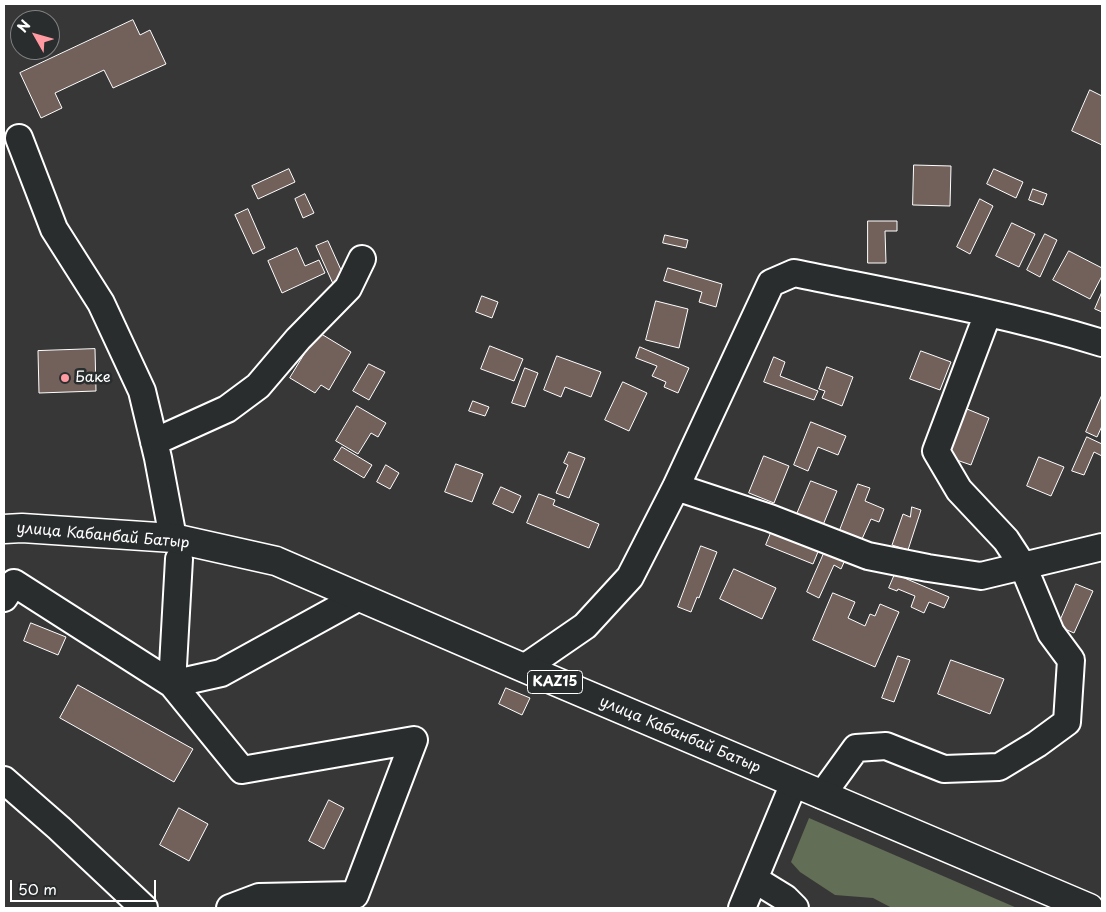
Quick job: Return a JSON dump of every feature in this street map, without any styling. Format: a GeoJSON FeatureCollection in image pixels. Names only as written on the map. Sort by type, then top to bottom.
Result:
{"type":"FeatureCollection","features":[{"type":"Feature","properties":{"kind":"main road","name":"улица Кабанбай Батыр"},"geometry":{"type":"LineString","coordinates":[[4,529],[22,528],[276,561],[822,796],[1089,908]]}},
{"type":"Feature","properties":{"kind":"street"},"geometry":{"type":"LineString","coordinates":[[19,138],[54,229],[101,303],[142,391],[176,549],[172,684]]}},
{"type":"Feature","properties":{"kind":"street"},"geometry":{"type":"LineString","coordinates":[[154,442],[227,409],[258,386],[298,339],[348,288],[362,259]]}},
{"type":"Feature","properties":{"kind":"street"},"geometry":{"type":"LineString","coordinates":[[524,668],[585,626],[630,577],[676,487],[771,283],[794,273],[988,313],[1102,342]]}},
{"type":"Feature","properties":{"kind":"street"},"geometry":{"type":"LineString","coordinates":[[822,796],[856,748],[886,746],[944,769],[999,767],[1068,722],[1071,660],[1051,633],[1023,566],[1006,540],[959,490],[936,451],[988,313]]}},
{"type":"Feature","properties":{"kind":"street"},"geometry":{"type":"LineString","coordinates":[[676,487],[770,518],[868,556],[981,576],[1102,547]]}},
{"type":"Feature","properties":{"kind":"street"},"geometry":{"type":"LineString","coordinates":[[4,598],[14,583],[172,684],[242,770],[414,740],[356,895],[260,897],[230,908]]}},
{"type":"Feature","properties":{"kind":"street"},"geometry":{"type":"LineString","coordinates":[[172,684],[221,673],[359,597]]}},
{"type":"Feature","properties":{"kind":"street"},"geometry":{"type":"LineString","coordinates":[[4,780],[59,828],[144,908]]}},
{"type":"Feature","properties":{"kind":"street"},"geometry":{"type":"LineString","coordinates":[[742,908],[794,783]]}},
{"type":"Feature","properties":{"kind":"street"},"geometry":{"type":"LineString","coordinates":[[754,879],[785,898],[796,908]]}},
{"type":"Feature","properties":{"kind":"green space"},"geometry":{"type":"Polygon","coordinates":[[[809,818],[1017,908],[892,908],[873,898],[835,895],[800,872],[791,862],[809,818]]]}},
{"type":"Feature","properties":{"kind":"building"},"geometry":{"type":"Polygon","coordinates":[[[133,20],[140,35],[150,30],[166,64],[113,88],[104,70],[55,93],[62,108],[41,118],[20,73],[48,60],[60,60],[60,54],[133,20]]]}},
{"type":"Feature","properties":{"kind":"building"},"geometry":{"type":"Polygon","coordinates":[[[1090,90],[1102,96],[1102,145],[1072,131],[1090,90]]]}},
{"type":"Feature","properties":{"kind":"building"},"geometry":{"type":"Polygon","coordinates":[[[914,165],[951,166],[950,206],[913,205],[914,165]]]}},
{"type":"Feature","properties":{"kind":"building"},"geometry":{"type":"Polygon","coordinates":[[[289,169],[295,182],[258,199],[252,186],[289,169]]]}},
{"type":"Feature","properties":{"kind":"building"},"geometry":{"type":"Polygon","coordinates":[[[994,169],[1023,182],[1016,198],[987,184],[994,169]]]}},
{"type":"Feature","properties":{"kind":"building"},"geometry":{"type":"Polygon","coordinates":[[[1033,189],[1047,194],[1043,205],[1029,200],[1033,189]]]}},
{"type":"Feature","properties":{"kind":"building"},"geometry":{"type":"Polygon","coordinates":[[[305,194],[314,213],[303,218],[295,199],[305,194]]]}},
{"type":"Feature","properties":{"kind":"building"},"geometry":{"type":"Polygon","coordinates":[[[980,199],[993,206],[970,254],[957,247],[980,199]]]}},
{"type":"Feature","properties":{"kind":"building"},"geometry":{"type":"Polygon","coordinates":[[[248,209],[265,248],[253,254],[235,215],[248,209]]]}},
{"type":"Feature","properties":{"kind":"building"},"geometry":{"type":"Polygon","coordinates":[[[868,221],[897,221],[897,231],[885,231],[886,263],[868,263],[868,221]]]}},
{"type":"Feature","properties":{"kind":"building"},"geometry":{"type":"Polygon","coordinates":[[[1012,223],[1035,234],[1019,267],[996,256],[1012,223]]]}},
{"type":"Feature","properties":{"kind":"building"},"geometry":{"type":"Polygon","coordinates":[[[1045,234],[1057,240],[1040,277],[1027,270],[1045,234]]]}},
{"type":"Feature","properties":{"kind":"building"},"geometry":{"type":"Polygon","coordinates":[[[665,235],[688,240],[686,248],[663,243],[665,235]]]}},
{"type":"Feature","properties":{"kind":"building"},"geometry":{"type":"Polygon","coordinates":[[[328,241],[346,281],[334,286],[316,246],[328,241]]]}},
{"type":"Feature","properties":{"kind":"building"},"geometry":{"type":"Polygon","coordinates":[[[297,248],[305,266],[319,260],[325,273],[282,293],[268,261],[297,248]]]}},
{"type":"Feature","properties":{"kind":"building"},"geometry":{"type":"Polygon","coordinates":[[[1069,251],[1102,268],[1102,276],[1090,299],[1053,280],[1069,251]]]}},
{"type":"Feature","properties":{"kind":"building"},"geometry":{"type":"Polygon","coordinates":[[[668,268],[722,284],[716,307],[699,302],[702,292],[664,281],[668,268]]]}},
{"type":"Feature","properties":{"kind":"building"},"geometry":{"type":"Polygon","coordinates":[[[1102,292],[1102,312],[1095,309],[1102,292]]]}},
{"type":"Feature","properties":{"kind":"building"},"geometry":{"type":"Polygon","coordinates":[[[482,296],[498,302],[492,318],[476,312],[482,296]]]}},
{"type":"Feature","properties":{"kind":"building"},"geometry":{"type":"Polygon","coordinates":[[[656,301],[688,309],[679,348],[646,340],[656,301]]]}},
{"type":"Feature","properties":{"kind":"building"},"geometry":{"type":"Polygon","coordinates":[[[318,332],[351,352],[329,390],[321,385],[315,393],[290,378],[318,332]]]}},
{"type":"Feature","properties":{"kind":"building"},"geometry":{"type":"Polygon","coordinates":[[[490,346],[523,359],[514,381],[481,369],[490,346]]]}},
{"type":"Feature","properties":{"kind":"building"},"geometry":{"type":"Polygon","coordinates":[[[640,347],[689,368],[678,393],[664,387],[666,382],[652,376],[657,366],[636,358],[640,347]]]}},
{"type":"Feature","properties":{"kind":"building"},"geometry":{"type":"Polygon","coordinates":[[[95,349],[96,391],[39,393],[38,351],[95,349]]]}},
{"type":"Feature","properties":{"kind":"building"},"geometry":{"type":"Polygon","coordinates":[[[921,351],[951,362],[940,390],[910,379],[921,351]]]}},
{"type":"Feature","properties":{"kind":"building"},"geometry":{"type":"Polygon","coordinates":[[[557,356],[601,372],[591,397],[565,387],[561,397],[544,390],[557,356]]]}},
{"type":"Feature","properties":{"kind":"building"},"geometry":{"type":"Polygon","coordinates":[[[774,357],[785,362],[780,376],[818,391],[814,400],[764,382],[774,357]]]}},
{"type":"Feature","properties":{"kind":"building"},"geometry":{"type":"Polygon","coordinates":[[[369,364],[385,372],[369,400],[353,391],[369,364]]]}},
{"type":"Feature","properties":{"kind":"building"},"geometry":{"type":"Polygon","coordinates":[[[827,367],[853,377],[842,406],[822,398],[825,391],[819,389],[827,367]]]}},
{"type":"Feature","properties":{"kind":"building"},"geometry":{"type":"Polygon","coordinates":[[[525,368],[538,373],[525,407],[512,403],[525,368]]]}},
{"type":"Feature","properties":{"kind":"building"},"geometry":{"type":"Polygon","coordinates":[[[623,382],[647,393],[629,431],[605,420],[623,382]]]}},
{"type":"Feature","properties":{"kind":"building"},"geometry":{"type":"Polygon","coordinates":[[[1102,395],[1102,426],[1097,437],[1086,432],[1102,395]]]}},
{"type":"Feature","properties":{"kind":"building"},"geometry":{"type":"Polygon","coordinates":[[[473,401],[489,407],[485,416],[469,411],[473,401]]]}},
{"type":"Feature","properties":{"kind":"building"},"geometry":{"type":"Polygon","coordinates":[[[357,406],[386,423],[378,437],[371,433],[358,454],[336,441],[357,406]]]}},
{"type":"Feature","properties":{"kind":"building"},"geometry":{"type":"Polygon","coordinates":[[[967,409],[989,418],[971,465],[948,457],[967,409]]]}},
{"type":"Feature","properties":{"kind":"building"},"geometry":{"type":"Polygon","coordinates":[[[811,422],[846,436],[838,455],[818,447],[808,471],[794,465],[811,422]]]}},
{"type":"Feature","properties":{"kind":"building"},"geometry":{"type":"Polygon","coordinates":[[[1087,437],[1102,444],[1102,456],[1094,452],[1084,475],[1072,471],[1087,437]]]}},
{"type":"Feature","properties":{"kind":"building"},"geometry":{"type":"Polygon","coordinates":[[[342,447],[372,465],[364,478],[334,460],[342,447]]]}},
{"type":"Feature","properties":{"kind":"building"},"geometry":{"type":"Polygon","coordinates":[[[569,452],[585,458],[569,498],[556,493],[568,465],[564,463],[569,452]]]}},
{"type":"Feature","properties":{"kind":"building"},"geometry":{"type":"Polygon","coordinates":[[[764,456],[789,466],[774,503],[749,493],[764,456]]]}},
{"type":"Feature","properties":{"kind":"building"},"geometry":{"type":"Polygon","coordinates":[[[1039,457],[1064,467],[1051,496],[1027,486],[1039,457]]]}},
{"type":"Feature","properties":{"kind":"building"},"geometry":{"type":"Polygon","coordinates":[[[456,464],[483,474],[472,502],[445,492],[456,464]]]}},
{"type":"Feature","properties":{"kind":"building"},"geometry":{"type":"Polygon","coordinates":[[[386,465],[399,473],[390,489],[377,482],[386,465]]]}},
{"type":"Feature","properties":{"kind":"building"},"geometry":{"type":"Polygon","coordinates":[[[811,481],[837,491],[823,525],[797,514],[811,481]]]}},
{"type":"Feature","properties":{"kind":"building"},"geometry":{"type":"Polygon","coordinates":[[[858,484],[870,488],[865,501],[884,509],[879,522],[871,519],[862,539],[840,530],[858,484]]]}},
{"type":"Feature","properties":{"kind":"building"},"geometry":{"type":"Polygon","coordinates":[[[501,487],[521,496],[513,513],[493,504],[501,487]]]}},
{"type":"Feature","properties":{"kind":"building"},"geometry":{"type":"Polygon","coordinates":[[[539,494],[555,500],[553,505],[599,524],[589,548],[527,523],[539,494]]]}},
{"type":"Feature","properties":{"kind":"building"},"geometry":{"type":"Polygon","coordinates":[[[912,507],[921,510],[908,550],[892,545],[903,514],[910,517],[912,507]]]}},
{"type":"Feature","properties":{"kind":"building"},"geometry":{"type":"Polygon","coordinates":[[[773,528],[820,547],[813,564],[766,545],[773,528]]]}},
{"type":"Feature","properties":{"kind":"building"},"geometry":{"type":"Polygon","coordinates":[[[701,546],[717,552],[699,598],[697,597],[691,612],[678,607],[701,546]]]}},
{"type":"Feature","properties":{"kind":"building"},"geometry":{"type":"Polygon","coordinates":[[[825,551],[845,560],[841,569],[834,565],[819,598],[807,592],[825,551]]]}},
{"type":"Feature","properties":{"kind":"building"},"geometry":{"type":"Polygon","coordinates":[[[734,569],[776,588],[762,619],[720,599],[734,569]]]}},
{"type":"Feature","properties":{"kind":"building"},"geometry":{"type":"Polygon","coordinates":[[[895,574],[949,597],[944,608],[929,602],[924,613],[911,607],[915,596],[898,589],[897,591],[889,588],[895,574]]]}},
{"type":"Feature","properties":{"kind":"building"},"geometry":{"type":"Polygon","coordinates":[[[1076,584],[1093,591],[1074,633],[1058,626],[1076,584]]]}},
{"type":"Feature","properties":{"kind":"building"},"geometry":{"type":"Polygon","coordinates":[[[833,593],[855,602],[848,618],[865,626],[870,614],[875,616],[880,604],[899,612],[875,667],[813,640],[833,593]]]}},
{"type":"Feature","properties":{"kind":"building"},"geometry":{"type":"Polygon","coordinates":[[[31,623],[66,637],[58,655],[24,641],[31,623]]]}},
{"type":"Feature","properties":{"kind":"building"},"geometry":{"type":"Polygon","coordinates":[[[898,656],[910,660],[894,702],[882,698],[898,656]]]}},
{"type":"Feature","properties":{"kind":"building"},"geometry":{"type":"Polygon","coordinates":[[[951,660],[1004,679],[990,714],[938,694],[951,660]]]}},
{"type":"Feature","properties":{"kind":"building"},"geometry":{"type":"Polygon","coordinates":[[[78,685],[193,749],[174,782],[60,718],[78,685]]]}},
{"type":"Feature","properties":{"kind":"building"},"geometry":{"type":"Polygon","coordinates":[[[506,688],[530,698],[522,715],[499,704],[506,688]]]}},
{"type":"Feature","properties":{"kind":"building"},"geometry":{"type":"Polygon","coordinates":[[[329,800],[344,808],[324,849],[309,841],[329,800]]]}},
{"type":"Feature","properties":{"kind":"building"},"geometry":{"type":"Polygon","coordinates":[[[179,808],[208,824],[189,861],[160,845],[179,808]]]}},
{"type":"Feature","properties":{"kind":"place","name":"Баке"},"geometry":{"type":"Point","coordinates":[65,378]}}]}
